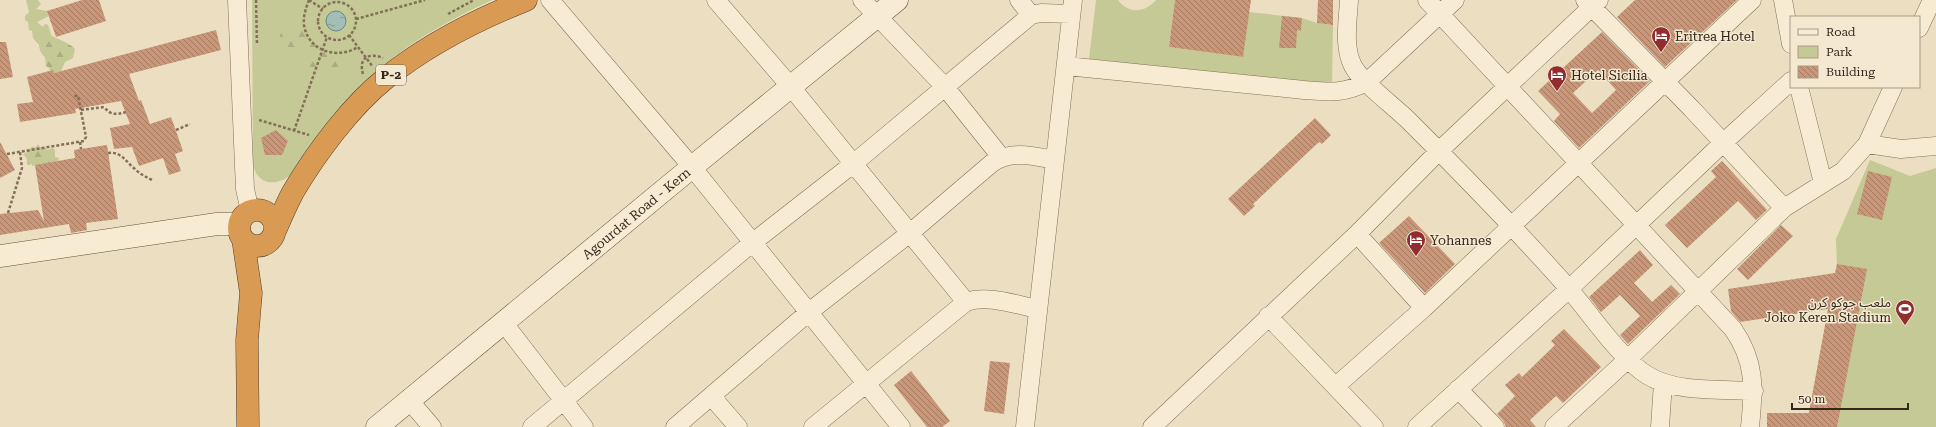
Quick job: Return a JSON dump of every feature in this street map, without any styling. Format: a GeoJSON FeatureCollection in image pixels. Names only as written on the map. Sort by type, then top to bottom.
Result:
{"type":"FeatureCollection","features":[{"type":"Feature","properties":{"kind":"highway","name":"P-2"},"geometry":{"type":"LineString","coordinates":[[251,293],[272,236],[293,193],[319,152],[349,115],[386,78],[430,46],[492,13],[526,0]]}},
{"type":"Feature","properties":{"kind":"highway"},"geometry":{"type":"LineString","coordinates":[[247,222],[293,193]]}},
{"type":"Feature","properties":{"kind":"highway"},"geometry":{"type":"LineString","coordinates":[[265,212],[272,218],[274,223],[272,236],[268,242],[252,245],[247,222],[265,212]]}},
{"type":"Feature","properties":{"kind":"highway","name":"P-2"},"geometry":{"type":"LineString","coordinates":[[247,222],[251,293],[247,340],[248,427]]}},
{"type":"Feature","properties":{"kind":"street"},"geometry":{"type":"LineString","coordinates":[[0,256],[217,224],[247,222],[237,0]]}},
{"type":"Feature","properties":{"kind":"street"},"geometry":{"type":"LineString","coordinates":[[550,0],[692,167],[901,427]]}},
{"type":"Feature","properties":{"kind":"street"},"geometry":{"type":"LineString","coordinates":[[716,0],[791,87],[966,302]]}},
{"type":"Feature","properties":{"kind":"street"},"geometry":{"type":"LineString","coordinates":[[862,0],[945,87],[1001,157]]}},
{"type":"Feature","properties":{"kind":"street","name":"Agourdat Road - Kern"},"geometry":{"type":"LineString","coordinates":[[377,427],[897,0]]}},
{"type":"Feature","properties":{"kind":"street"},"geometry":{"type":"LineString","coordinates":[[1019,0],[1031,15]]}},
{"type":"Feature","properties":{"kind":"street"},"geometry":{"type":"LineString","coordinates":[[1349,0],[1347,46],[1353,66],[1367,82],[1439,151],[1511,226],[1569,289],[1628,359],[1645,374],[1663,383],[1686,387],[1754,391]]}},
{"type":"Feature","properties":{"kind":"street"},"geometry":{"type":"LineString","coordinates":[[1427,0],[1698,292],[1743,343],[1749,359],[1754,391],[1750,427]]}},
{"type":"Feature","properties":{"kind":"street"},"geometry":{"type":"LineString","coordinates":[[1066,66],[1336,92],[1352,90],[1367,82],[1455,0]]}},
{"type":"Feature","properties":{"kind":"street"},"geometry":{"type":"LineString","coordinates":[[1336,386],[1424,308],[1752,0]]}},
{"type":"Feature","properties":{"kind":"street"},"geometry":{"type":"LineString","coordinates":[[1783,0],[1790,38]]}},
{"type":"Feature","properties":{"kind":"street"},"geometry":{"type":"LineString","coordinates":[[1920,26],[1932,0]]}},
{"type":"Feature","properties":{"kind":"street"},"geometry":{"type":"LineString","coordinates":[[1152,427],[1268,316],[1357,234],[1439,151],[1508,87],[1592,2],[1664,82],[1724,142],[1784,208]]}},
{"type":"Feature","properties":{"kind":"street"},"geometry":{"type":"LineString","coordinates":[[532,427],[752,243],[853,164],[1031,15],[1072,7],[1025,427]]}},
{"type":"Feature","properties":{"kind":"street"},"geometry":{"type":"LineString","coordinates":[[1417,427],[1569,289],[1724,142],[1790,82]]}},
{"type":"Feature","properties":{"kind":"street"},"geometry":{"type":"LineString","coordinates":[[1799,88],[1823,183]]}},
{"type":"Feature","properties":{"kind":"street"},"geometry":{"type":"LineString","coordinates":[[1554,427],[1628,359],[1784,208],[1843,171],[1867,144],[1893,88]]}},
{"type":"Feature","properties":{"kind":"street"},"geometry":{"type":"LineString","coordinates":[[1867,144],[1901,149],[1936,146]]}},
{"type":"Feature","properties":{"kind":"street"},"geometry":{"type":"LineString","coordinates":[[675,427],[809,312],[910,233],[1001,157],[1025,155],[1055,160]]}},
{"type":"Feature","properties":{"kind":"street"},"geometry":{"type":"LineString","coordinates":[[1357,234],[1424,308]]}},
{"type":"Feature","properties":{"kind":"street"},"geometry":{"type":"LineString","coordinates":[[812,427],[966,302],[974,299],[986,299],[1038,309]]}},
{"type":"Feature","properties":{"kind":"street"},"geometry":{"type":"LineString","coordinates":[[1268,316],[1374,427]]}},
{"type":"Feature","properties":{"kind":"street"},"geometry":{"type":"LineString","coordinates":[[503,322],[584,427]]}},
{"type":"Feature","properties":{"kind":"street"},"geometry":{"type":"LineString","coordinates":[[1660,427],[1663,383]]}},
{"type":"Feature","properties":{"kind":"street"},"geometry":{"type":"LineString","coordinates":[[1458,389],[1495,427]]}},
{"type":"Feature","properties":{"kind":"street"},"geometry":{"type":"LineString","coordinates":[[712,396],[738,427]]}},
{"type":"Feature","properties":{"kind":"street"},"geometry":{"type":"LineString","coordinates":[[409,400],[432,427]]}},
{"type":"Feature","properties":{"kind":"path"},"geometry":{"type":"LineString","coordinates":[[323,9],[309,0],[304,13],[304,24],[310,39],[322,51],[344,53],[358,47]]}},
{"type":"Feature","properties":{"kind":"path"},"geometry":{"type":"LineString","coordinates":[[344,4],[346,0]]}},
{"type":"Feature","properties":{"kind":"path"},"geometry":{"type":"LineString","coordinates":[[356,19],[425,0]]}},
{"type":"Feature","properties":{"kind":"path"},"geometry":{"type":"LineString","coordinates":[[336,2],[344,4],[352,10],[356,19],[355,28],[349,36],[341,39],[335,40],[327,37],[321,30],[319,24],[319,18],[323,9],[336,2]]}},
{"type":"Feature","properties":{"kind":"path"},"geometry":{"type":"LineString","coordinates":[[349,36],[377,71]]}},
{"type":"Feature","properties":{"kind":"path"},"geometry":{"type":"LineString","coordinates":[[294,131],[327,37]]}},
{"type":"Feature","properties":{"kind":"path"},"geometry":{"type":"LineString","coordinates":[[6,154],[84,141],[86,137],[78,96],[73,96]]}},
{"type":"Feature","properties":{"kind":"path"},"geometry":{"type":"LineString","coordinates":[[81,110],[104,107],[109,113],[115,115],[126,112]]}},
{"type":"Feature","properties":{"kind":"path"},"geometry":{"type":"LineString","coordinates":[[176,130],[190,124]]}},
{"type":"Feature","properties":{"kind":"path"},"geometry":{"type":"LineString","coordinates":[[80,142],[81,149]]}},
{"type":"Feature","properties":{"kind":"path"},"geometry":{"type":"LineString","coordinates":[[8,213],[22,168],[20,152]]}},
{"type":"Feature","properties":{"kind":"path"},"geometry":{"type":"LineString","coordinates":[[108,153],[116,153],[121,155],[135,169],[152,180]]}},
{"type":"Feature","properties":{"kind":"green space"},"geometry":{"type":"Polygon","coordinates":[[[26,0],[38,0],[41,4],[36,9],[47,11],[49,16],[37,22],[43,27],[45,24],[48,25],[52,37],[48,34],[39,41],[39,45],[33,38],[32,31],[29,30],[28,22],[25,20],[25,16],[29,12],[26,0]]]}},
{"type":"Feature","properties":{"kind":"green space"},"geometry":{"type":"Polygon","coordinates":[[[252,0],[492,0],[431,32],[393,58],[359,88],[337,113],[291,175],[279,181],[268,182],[258,176],[253,164],[252,0]]]}},
{"type":"Feature","properties":{"kind":"green space"},"geometry":{"type":"Polygon","coordinates":[[[1096,0],[1118,0],[1127,8],[1137,10],[1147,7],[1156,0],[1175,0],[1169,47],[1242,57],[1249,12],[1302,18],[1317,23],[1333,25],[1332,87],[1089,59],[1096,0]]]}},
{"type":"Feature","properties":{"kind":"green space"},"geometry":{"type":"Polygon","coordinates":[[[291,27],[309,32],[318,37],[324,44],[322,51],[332,53],[331,57],[341,64],[342,69],[336,71],[330,69],[329,64],[324,62],[321,63],[323,68],[320,71],[305,73],[302,64],[306,58],[312,58],[311,53],[295,47],[288,52],[281,51],[279,38],[283,28],[291,27]]]}},
{"type":"Feature","properties":{"kind":"green space"},"geometry":{"type":"Polygon","coordinates":[[[48,34],[69,44],[75,49],[73,58],[65,62],[61,71],[54,73],[53,70],[50,71],[46,66],[45,57],[41,53],[39,43],[40,37],[48,34]]]}},
{"type":"Feature","properties":{"kind":"green space"},"geometry":{"type":"Polygon","coordinates":[[[38,144],[40,147],[45,147],[47,150],[52,148],[55,150],[55,157],[59,158],[58,161],[32,166],[32,164],[28,165],[26,157],[23,155],[33,146],[35,148],[38,144]]]}},
{"type":"Feature","properties":{"kind":"green space"},"geometry":{"type":"Polygon","coordinates":[[[1870,160],[1910,176],[1936,168],[1936,427],[1806,427],[1837,264],[1836,239],[1870,160]]]}},
{"type":"Feature","properties":{"kind":"water"},"geometry":{"type":"Polygon","coordinates":[[[336,11],[343,14],[346,21],[343,28],[336,31],[329,28],[326,21],[329,14],[336,11]]]}},
{"type":"Feature","properties":{"kind":"building"},"geometry":{"type":"Polygon","coordinates":[[[82,0],[99,0],[106,21],[56,37],[47,11],[82,0]]]}},
{"type":"Feature","properties":{"kind":"building"},"geometry":{"type":"Polygon","coordinates":[[[1175,0],[1251,0],[1243,57],[1169,47],[1175,0]]]}},
{"type":"Feature","properties":{"kind":"building"},"geometry":{"type":"Polygon","coordinates":[[[1318,0],[1333,0],[1333,25],[1317,23],[1318,0]]]}},
{"type":"Feature","properties":{"kind":"building","name":"Eritrea Hotel"},"geometry":{"type":"Polygon","coordinates":[[[1635,0],[1737,0],[1665,67],[1617,17],[1635,0]]]}},
{"type":"Feature","properties":{"kind":"building"},"geometry":{"type":"Polygon","coordinates":[[[1282,16],[1302,18],[1301,31],[1297,30],[1296,48],[1279,48],[1282,16]]]}},
{"type":"Feature","properties":{"kind":"building"},"geometry":{"type":"Polygon","coordinates":[[[216,30],[221,50],[129,74],[139,101],[141,100],[150,124],[171,117],[183,151],[175,154],[181,171],[169,175],[163,158],[139,166],[132,147],[114,149],[110,128],[130,124],[121,101],[75,109],[76,113],[20,122],[17,104],[33,102],[27,77],[53,70],[54,73],[216,30]]]}},
{"type":"Feature","properties":{"kind":"building","name":"Hotel Sicilia"},"geometry":{"type":"Polygon","coordinates":[[[1602,32],[1650,81],[1579,148],[1554,121],[1560,114],[1538,91],[1602,32]],[[1598,70],[1573,93],[1592,113],[1616,90],[1598,70]]]}},
{"type":"Feature","properties":{"kind":"building"},"geometry":{"type":"Polygon","coordinates":[[[0,42],[6,42],[13,77],[0,79],[0,42]]]}},
{"type":"Feature","properties":{"kind":"building"},"geometry":{"type":"Polygon","coordinates":[[[1315,118],[1331,135],[1322,144],[1319,142],[1253,204],[1255,206],[1244,216],[1228,199],[1315,118]]]}},
{"type":"Feature","properties":{"kind":"building"},"geometry":{"type":"Polygon","coordinates":[[[276,130],[288,141],[282,155],[265,155],[261,138],[276,130]]]}},
{"type":"Feature","properties":{"kind":"building"},"geometry":{"type":"Polygon","coordinates":[[[0,142],[15,170],[0,178],[0,142]]]}},
{"type":"Feature","properties":{"kind":"building"},"geometry":{"type":"Polygon","coordinates":[[[107,145],[118,219],[86,223],[87,230],[71,233],[69,224],[0,235],[0,214],[38,210],[44,221],[35,165],[75,158],[74,150],[107,145]]]}},
{"type":"Feature","properties":{"kind":"building"},"geometry":{"type":"Polygon","coordinates":[[[1722,161],[1767,210],[1756,220],[1738,201],[1687,248],[1665,225],[1716,177],[1711,171],[1722,161]]]}},
{"type":"Feature","properties":{"kind":"building"},"geometry":{"type":"Polygon","coordinates":[[[1868,171],[1892,177],[1882,220],[1857,214],[1868,171]]]}},
{"type":"Feature","properties":{"kind":"building","name":"Yohannes"},"geometry":{"type":"Polygon","coordinates":[[[1409,216],[1455,264],[1425,293],[1379,243],[1409,216]]]}},
{"type":"Feature","properties":{"kind":"building"},"geometry":{"type":"Polygon","coordinates":[[[1781,225],[1793,236],[1748,280],[1737,269],[1781,225]]]}},
{"type":"Feature","properties":{"kind":"building"},"geometry":{"type":"Polygon","coordinates":[[[1640,250],[1653,265],[1634,283],[1652,302],[1671,285],[1680,294],[1628,344],[1620,335],[1640,316],[1620,295],[1601,312],[1589,297],[1640,250]]]}},
{"type":"Feature","properties":{"kind":"building"},"geometry":{"type":"Polygon","coordinates":[[[1837,264],[1867,269],[1837,427],[1767,427],[1767,413],[1809,413],[1828,309],[1740,322],[1731,311],[1728,289],[1835,273],[1837,264]]]}},
{"type":"Feature","properties":{"kind":"building"},"geometry":{"type":"Polygon","coordinates":[[[1564,329],[1601,367],[1563,403],[1556,396],[1530,420],[1536,427],[1506,427],[1503,420],[1497,414],[1515,396],[1505,385],[1519,373],[1522,377],[1555,345],[1551,341],[1564,329]]]}},
{"type":"Feature","properties":{"kind":"building"},"geometry":{"type":"Polygon","coordinates":[[[990,361],[1010,363],[1004,414],[984,411],[990,361]]]}},
{"type":"Feature","properties":{"kind":"building"},"geometry":{"type":"Polygon","coordinates":[[[911,371],[950,421],[942,427],[927,427],[894,385],[911,371]]]}},
{"type":"Feature","properties":{"kind":"place","name":"Eritrea Hotel"},"geometry":{"type":"Point","coordinates":[1661,53]}},
{"type":"Feature","properties":{"kind":"place","name":"Hotel Sicilia"},"geometry":{"type":"Point","coordinates":[1557,92]}},
{"type":"Feature","properties":{"kind":"place","name":"Yohannes"},"geometry":{"type":"Point","coordinates":[1416,257]}},
{"type":"Feature","properties":{"kind":"place","name":"ملعب جوكو كرن Joko Keren Stadium"},"geometry":{"type":"Point","coordinates":[1905,326]}}]}
